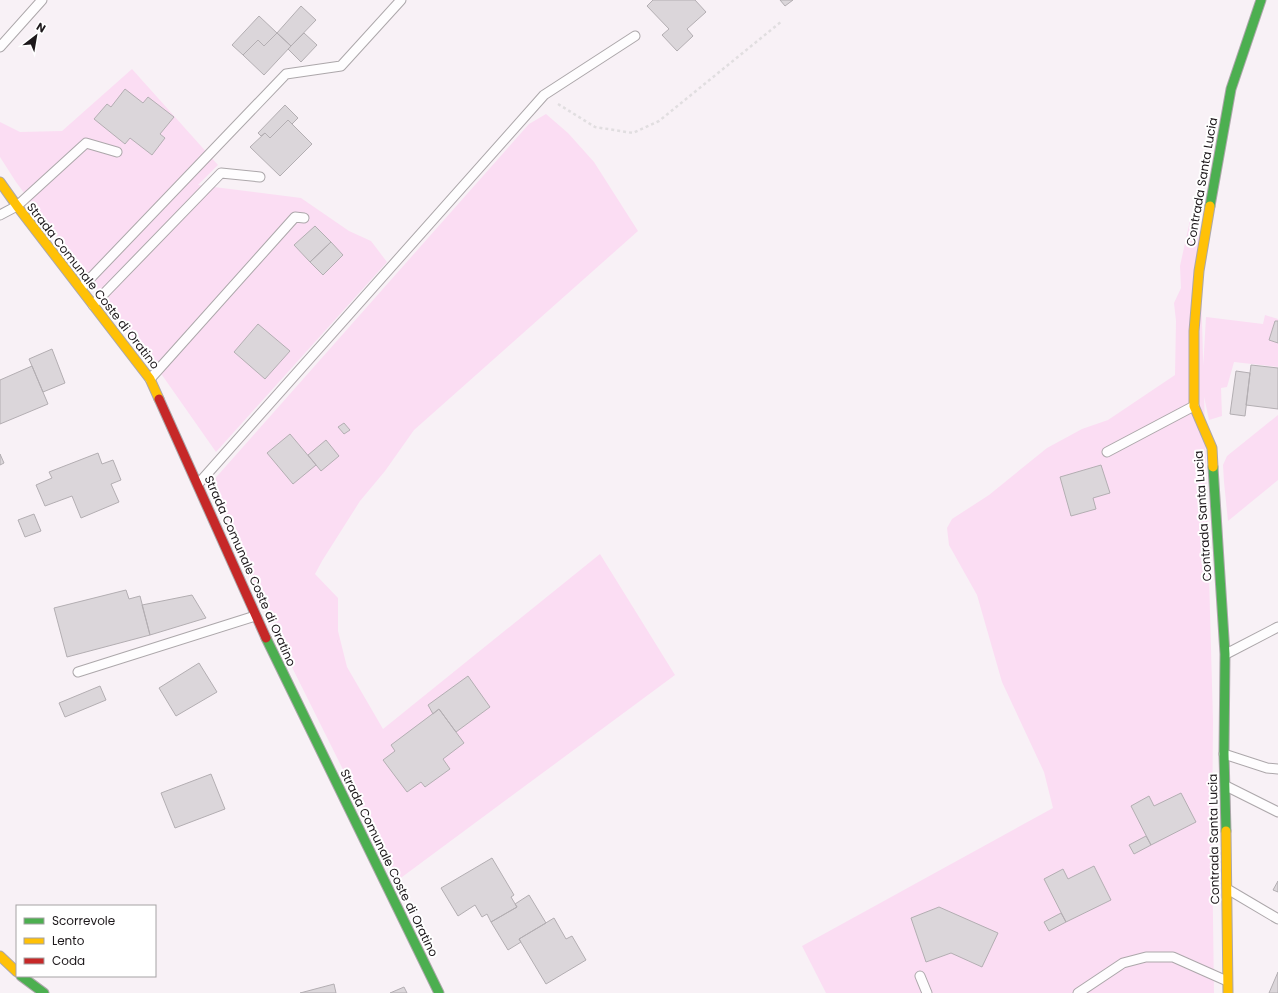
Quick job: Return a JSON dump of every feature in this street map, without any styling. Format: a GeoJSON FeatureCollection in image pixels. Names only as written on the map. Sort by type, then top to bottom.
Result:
{"type":"FeatureCollection","features":[{"type":"Feature","properties":{"kind":"street","name":"Contrada Santa Lucia"},"geometry":{"type":"LineString","coordinates":[[1228,993],[1224,785],[1225,654],[1212,448],[1194,406],[1194,331],[1199,271],[1231,89],[1261,0]]}},
{"type":"Feature","properties":{"kind":"street","name":"Strada Comunale Coste di Oratino"},"geometry":{"type":"LineString","coordinates":[[0,182],[150,379],[198,484],[255,616],[439,993]]}},
{"type":"Feature","properties":{"kind":"street"},"geometry":{"type":"LineString","coordinates":[[0,956],[16,971]]}},
{"type":"Feature","properties":{"kind":"street"},"geometry":{"type":"LineString","coordinates":[[22,977],[44,993]]}},
{"type":"Feature","properties":{"kind":"lane"},"geometry":{"type":"LineString","coordinates":[[0,47],[42,0]]}},
{"type":"Feature","properties":{"kind":"lane"},"geometry":{"type":"LineString","coordinates":[[81,288],[286,74],[341,66],[401,0]]}},
{"type":"Feature","properties":{"kind":"lane"},"geometry":{"type":"LineString","coordinates":[[198,484],[544,96],[635,36]]}},
{"type":"Feature","properties":{"kind":"lane"},"geometry":{"type":"LineString","coordinates":[[0,215],[17,206],[86,144],[117,152]]}},
{"type":"Feature","properties":{"kind":"lane"},"geometry":{"type":"LineString","coordinates":[[93,305],[221,173],[260,177]]}},
{"type":"Feature","properties":{"kind":"lane"},"geometry":{"type":"LineString","coordinates":[[150,379],[295,217],[304,218]]}},
{"type":"Feature","properties":{"kind":"lane"},"geometry":{"type":"LineString","coordinates":[[1108,452],[1194,406]]}},
{"type":"Feature","properties":{"kind":"lane"},"geometry":{"type":"LineString","coordinates":[[78,672],[255,616]]}},
{"type":"Feature","properties":{"kind":"lane"},"geometry":{"type":"LineString","coordinates":[[1225,654],[1278,627]]}},
{"type":"Feature","properties":{"kind":"lane"},"geometry":{"type":"LineString","coordinates":[[1224,754],[1267,768],[1278,769]]}},
{"type":"Feature","properties":{"kind":"lane"},"geometry":{"type":"LineString","coordinates":[[1224,785],[1278,812]]}},
{"type":"Feature","properties":{"kind":"lane"},"geometry":{"type":"LineString","coordinates":[[1227,890],[1278,919]]}},
{"type":"Feature","properties":{"kind":"lane"},"geometry":{"type":"LineString","coordinates":[[1078,993],[1123,963],[1146,957],[1173,957],[1227,981]]}},
{"type":"Feature","properties":{"kind":"lane"},"geometry":{"type":"LineString","coordinates":[[920,976],[927,993]]}},
{"type":"Feature","properties":{"kind":"path"},"geometry":{"type":"LineString","coordinates":[[544,96],[596,127],[633,133],[659,121],[782,21]]}},
{"type":"Feature","properties":{"kind":"shaded area"},"geometry":{"type":"Polygon","coordinates":[[[132,69],[218,165],[198,185],[301,198],[349,231],[371,241],[387,262],[216,452],[162,375],[79,268],[16,182],[0,157],[0,122],[20,132],[62,131],[132,69]]]}},
{"type":"Feature","properties":{"kind":"shaded area"},"geometry":{"type":"Polygon","coordinates":[[[546,114],[568,133],[594,162],[638,231],[414,430],[385,471],[360,501],[315,574],[338,598],[338,631],[347,667],[383,729],[600,554],[675,675],[398,880],[271,625],[211,483],[529,124],[546,114]]]}},
{"type":"Feature","properties":{"kind":"shaded area"},"geometry":{"type":"Polygon","coordinates":[[[1199,211],[1213,721],[1212,846],[1214,993],[826,993],[802,946],[1053,808],[1044,772],[1002,682],[977,595],[949,545],[947,528],[952,519],[989,495],[1047,448],[1082,429],[1108,420],[1175,375],[1176,321],[1174,303],[1181,288],[1180,266],[1191,216],[1199,211]]]}},
{"type":"Feature","properties":{"kind":"shaded area"},"geometry":{"type":"Polygon","coordinates":[[[1265,315],[1278,319],[1278,367],[1234,362],[1227,387],[1221,388],[1222,416],[1209,420],[1202,387],[1206,317],[1263,324],[1265,315]]]}},
{"type":"Feature","properties":{"kind":"shaded area"},"geometry":{"type":"Polygon","coordinates":[[[1278,415],[1278,480],[1228,521],[1223,465],[1227,456],[1278,415]]]}},
{"type":"Feature","properties":{"kind":"building"},"geometry":{"type":"Polygon","coordinates":[[[653,0],[695,0],[706,12],[687,29],[693,36],[677,51],[662,35],[669,29],[647,6],[653,0]]]}},
{"type":"Feature","properties":{"kind":"building"},"geometry":{"type":"Polygon","coordinates":[[[780,0],[793,0],[785,6],[780,0]]]}},
{"type":"Feature","properties":{"kind":"building"},"geometry":{"type":"Polygon","coordinates":[[[301,6],[316,20],[291,46],[277,33],[301,6]]]}},
{"type":"Feature","properties":{"kind":"building"},"geometry":{"type":"Polygon","coordinates":[[[259,16],[277,33],[264,46],[258,40],[243,55],[232,45],[259,16]]]}},
{"type":"Feature","properties":{"kind":"building"},"geometry":{"type":"Polygon","coordinates":[[[277,33],[291,46],[264,75],[243,55],[258,40],[264,46],[277,33]]]}},
{"type":"Feature","properties":{"kind":"building"},"geometry":{"type":"Polygon","coordinates":[[[304,33],[317,45],[301,62],[288,49],[304,33]]]}},
{"type":"Feature","properties":{"kind":"building"},"geometry":{"type":"Polygon","coordinates":[[[125,89],[143,103],[148,97],[174,117],[160,134],[165,138],[152,155],[130,138],[125,144],[94,119],[107,104],[111,107],[125,89]]]}},
{"type":"Feature","properties":{"kind":"building"},"geometry":{"type":"Polygon","coordinates":[[[285,105],[298,118],[292,124],[288,120],[270,138],[265,133],[261,136],[258,133],[285,105]]]}},
{"type":"Feature","properties":{"kind":"building"},"geometry":{"type":"Polygon","coordinates":[[[288,120],[312,144],[280,176],[250,147],[265,133],[270,138],[288,120]]]}},
{"type":"Feature","properties":{"kind":"building"},"geometry":{"type":"Polygon","coordinates":[[[315,226],[331,242],[310,262],[294,245],[315,226]]]}},
{"type":"Feature","properties":{"kind":"building"},"geometry":{"type":"Polygon","coordinates":[[[331,242],[343,255],[323,275],[310,262],[331,242]]]}},
{"type":"Feature","properties":{"kind":"building"},"geometry":{"type":"Polygon","coordinates":[[[1275,321],[1278,321],[1278,343],[1269,340],[1275,321]]]}},
{"type":"Feature","properties":{"kind":"building"},"geometry":{"type":"Polygon","coordinates":[[[258,324],[290,351],[265,379],[234,352],[258,324]]]}},
{"type":"Feature","properties":{"kind":"building"},"geometry":{"type":"Polygon","coordinates":[[[52,349],[65,383],[43,392],[29,359],[52,349]]]}},
{"type":"Feature","properties":{"kind":"building"},"geometry":{"type":"Polygon","coordinates":[[[1251,365],[1278,368],[1278,409],[1246,405],[1251,365]]]}},
{"type":"Feature","properties":{"kind":"building"},"geometry":{"type":"Polygon","coordinates":[[[32,366],[48,404],[0,424],[0,380],[32,366]]]}},
{"type":"Feature","properties":{"kind":"building"},"geometry":{"type":"Polygon","coordinates":[[[1236,371],[1250,373],[1245,416],[1230,414],[1236,371]]]}},
{"type":"Feature","properties":{"kind":"building"},"geometry":{"type":"Polygon","coordinates":[[[344,423],[350,430],[344,434],[338,427],[344,423]]]}},
{"type":"Feature","properties":{"kind":"building"},"geometry":{"type":"Polygon","coordinates":[[[290,434],[316,465],[293,484],[267,453],[290,434]]]}},
{"type":"Feature","properties":{"kind":"building"},"geometry":{"type":"Polygon","coordinates":[[[326,440],[339,456],[321,471],[308,455],[326,440]]]}},
{"type":"Feature","properties":{"kind":"building"},"geometry":{"type":"Polygon","coordinates":[[[98,453],[102,464],[113,460],[121,480],[111,484],[119,502],[81,518],[72,496],[45,506],[36,485],[52,478],[49,472],[98,453]]]}},
{"type":"Feature","properties":{"kind":"building"},"geometry":{"type":"Polygon","coordinates":[[[0,454],[4,463],[0,465],[0,454]]]}},
{"type":"Feature","properties":{"kind":"building"},"geometry":{"type":"Polygon","coordinates":[[[1101,465],[1110,493],[1093,498],[1096,509],[1071,516],[1060,477],[1101,465]]]}},
{"type":"Feature","properties":{"kind":"building"},"geometry":{"type":"Polygon","coordinates":[[[34,514],[41,531],[25,537],[18,520],[34,514]]]}},
{"type":"Feature","properties":{"kind":"building"},"geometry":{"type":"Polygon","coordinates":[[[126,590],[129,599],[140,596],[150,635],[67,657],[54,608],[126,590]]]}},
{"type":"Feature","properties":{"kind":"building"},"geometry":{"type":"Polygon","coordinates":[[[192,595],[206,618],[150,635],[142,605],[192,595]]]}},
{"type":"Feature","properties":{"kind":"building"},"geometry":{"type":"Polygon","coordinates":[[[199,663],[217,692],[176,716],[159,688],[199,663]]]}},
{"type":"Feature","properties":{"kind":"building"},"geometry":{"type":"Polygon","coordinates":[[[468,676],[490,707],[456,732],[439,709],[433,714],[428,705],[468,676]]]}},
{"type":"Feature","properties":{"kind":"building"},"geometry":{"type":"Polygon","coordinates":[[[100,686],[106,700],[65,717],[59,703],[100,686]]]}},
{"type":"Feature","properties":{"kind":"building"},"geometry":{"type":"Polygon","coordinates":[[[439,709],[464,743],[443,759],[450,769],[425,787],[421,782],[407,792],[383,760],[395,751],[391,745],[439,709]]]}},
{"type":"Feature","properties":{"kind":"building"},"geometry":{"type":"Polygon","coordinates":[[[211,774],[225,809],[175,828],[161,793],[211,774]]]}},
{"type":"Feature","properties":{"kind":"building"},"geometry":{"type":"Polygon","coordinates":[[[1181,793],[1196,822],[1151,845],[1131,806],[1149,796],[1154,806],[1181,793]]]}},
{"type":"Feature","properties":{"kind":"building"},"geometry":{"type":"Polygon","coordinates":[[[1146,836],[1151,845],[1134,854],[1129,845],[1146,836]]]}},
{"type":"Feature","properties":{"kind":"building"},"geometry":{"type":"Polygon","coordinates":[[[492,858],[514,895],[511,897],[517,907],[491,922],[487,914],[482,917],[475,905],[458,916],[441,888],[492,858]]]}},
{"type":"Feature","properties":{"kind":"building"},"geometry":{"type":"Polygon","coordinates":[[[1094,866],[1111,900],[1066,922],[1044,879],[1063,869],[1068,879],[1094,866]]]}},
{"type":"Feature","properties":{"kind":"building"},"geometry":{"type":"Polygon","coordinates":[[[1278,881],[1278,892],[1273,890],[1278,881]]]}},
{"type":"Feature","properties":{"kind":"building"},"geometry":{"type":"Polygon","coordinates":[[[529,895],[546,923],[519,939],[521,942],[508,950],[491,922],[517,907],[515,904],[529,895]]]}},
{"type":"Feature","properties":{"kind":"building"},"geometry":{"type":"Polygon","coordinates":[[[939,907],[998,933],[982,967],[951,953],[926,962],[911,918],[939,907]]]}},
{"type":"Feature","properties":{"kind":"building"},"geometry":{"type":"Polygon","coordinates":[[[1061,913],[1066,922],[1049,931],[1044,922],[1061,913]]]}},
{"type":"Feature","properties":{"kind":"building"},"geometry":{"type":"Polygon","coordinates":[[[554,918],[566,939],[572,936],[586,960],[546,984],[519,939],[554,918]]]}},
{"type":"Feature","properties":{"kind":"building"},"geometry":{"type":"Polygon","coordinates":[[[1278,972],[1278,993],[1269,993],[1278,972]]]}},
{"type":"Feature","properties":{"kind":"building"},"geometry":{"type":"Polygon","coordinates":[[[334,984],[336,993],[300,993],[334,984]]]}},
{"type":"Feature","properties":{"kind":"building"},"geometry":{"type":"Polygon","coordinates":[[[404,987],[407,993],[390,993],[404,987]]]}},
{"type":"Feature","properties":{"kind":"traffic: fast"},"geometry":{"type":"LineString","coordinates":[[1210,206],[1231,89],[1261,0]]}},
{"type":"Feature","properties":{"kind":"traffic: fast"},"geometry":{"type":"LineString","coordinates":[[1213,467],[1225,654],[1224,754],[1226,831]]}},
{"type":"Feature","properties":{"kind":"traffic: fast"},"geometry":{"type":"LineString","coordinates":[[266,638],[439,993]]}},
{"type":"Feature","properties":{"kind":"traffic: fast"},"geometry":{"type":"LineString","coordinates":[[22,977],[44,993]]}},
{"type":"Feature","properties":{"kind":"traffic: slow"},"geometry":{"type":"LineString","coordinates":[[0,182],[150,379],[159,399]]}},
{"type":"Feature","properties":{"kind":"traffic: slow"},"geometry":{"type":"LineString","coordinates":[[1210,206],[1199,271],[1194,331],[1194,406],[1212,448],[1213,467]]}},
{"type":"Feature","properties":{"kind":"traffic: slow"},"geometry":{"type":"LineString","coordinates":[[1226,831],[1228,993]]}},
{"type":"Feature","properties":{"kind":"traffic: slow"},"geometry":{"type":"LineString","coordinates":[[0,956],[16,971]]}},
{"type":"Feature","properties":{"kind":"traffic: jam"},"geometry":{"type":"LineString","coordinates":[[159,399],[266,638]]}}]}
